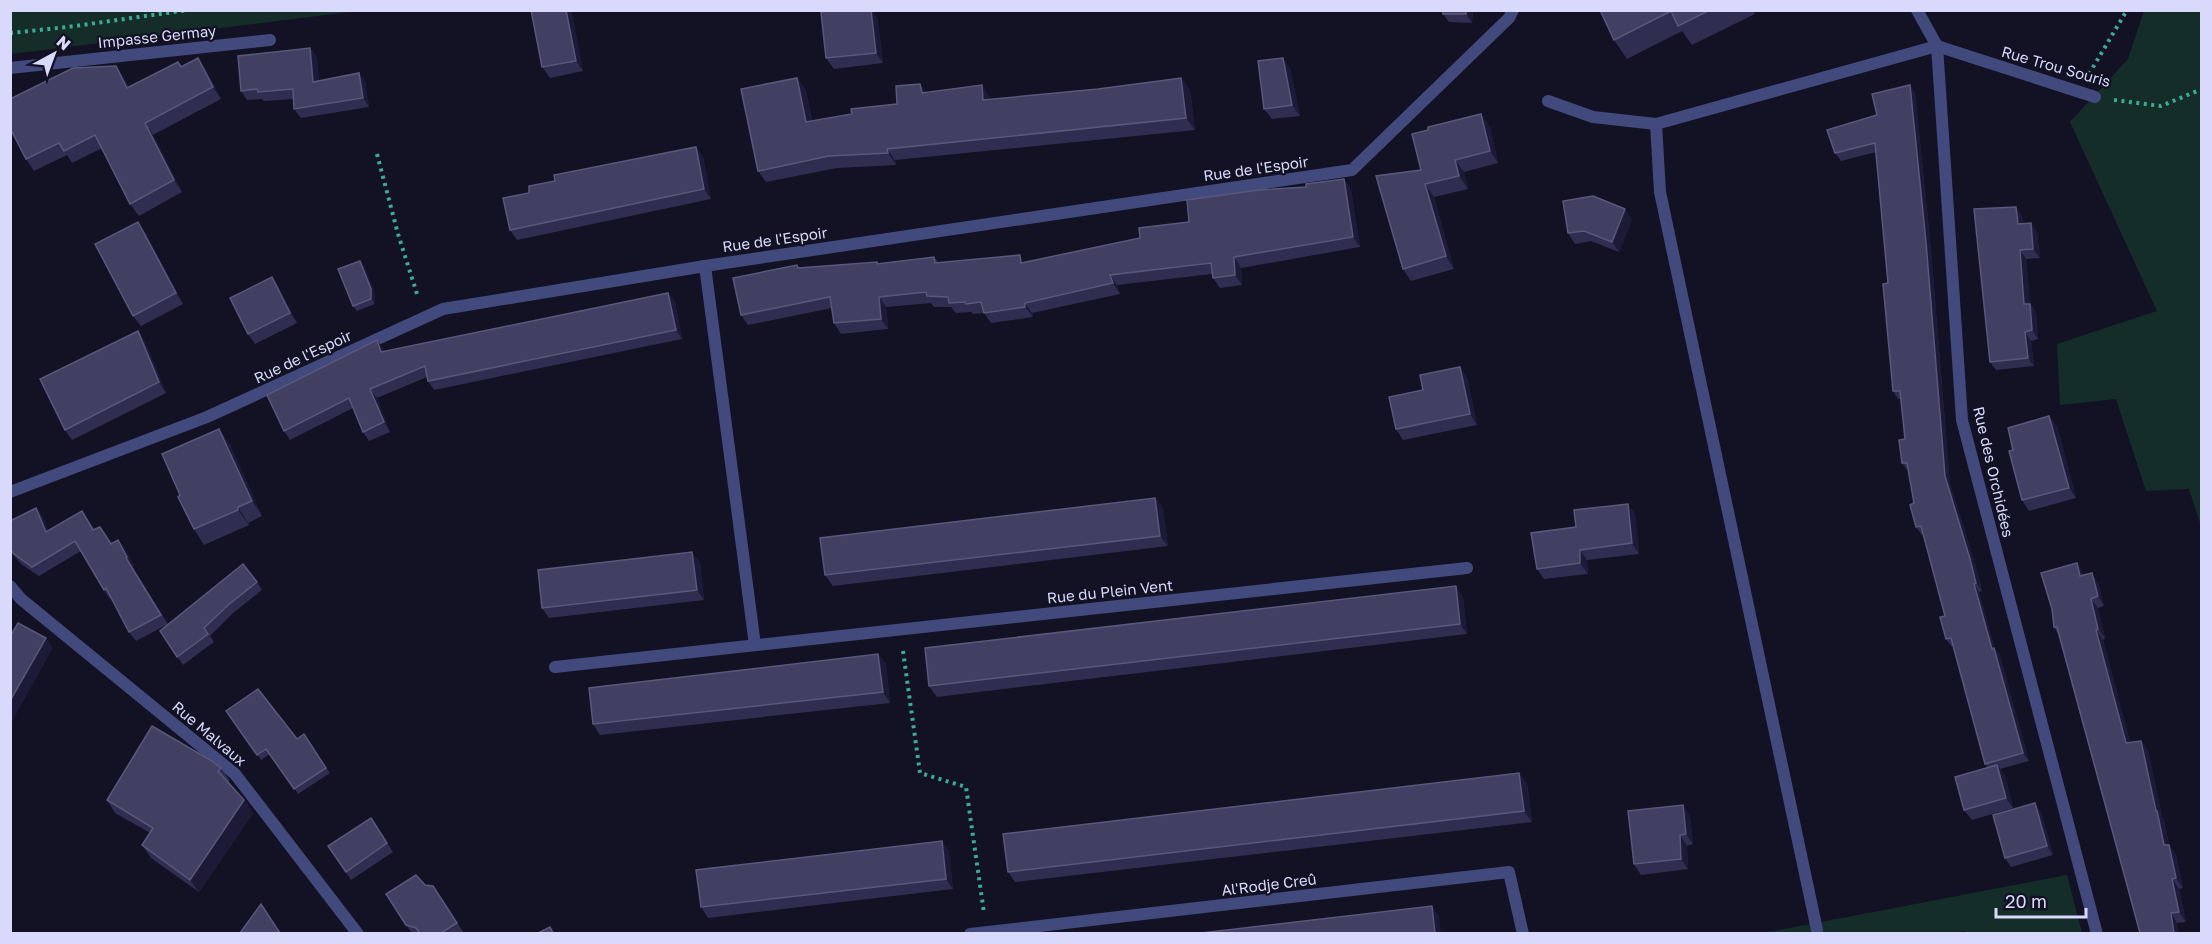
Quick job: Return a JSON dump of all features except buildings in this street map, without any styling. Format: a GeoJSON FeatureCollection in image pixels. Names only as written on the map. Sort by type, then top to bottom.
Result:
{"type":"FeatureCollection","features":[{"type":"Feature","properties":{"kind":"street","name":"Rue de l'Espoir"},"geometry":{"type":"LineString","coordinates":[[10,492],[207,417],[443,309],[705,266],[1352,170],[1509,18],[1513,10]]}},
{"type":"Feature","properties":{"kind":"street","name":"Rue des Orchidées"},"geometry":{"type":"LineString","coordinates":[[1917,10],[1936,46],[1962,420],[2097,933]]}},
{"type":"Feature","properties":{"kind":"street","name":"Impasse Germay"},"geometry":{"type":"LineString","coordinates":[[10,68],[270,40]]}},
{"type":"Feature","properties":{"kind":"street"},"geometry":{"type":"LineString","coordinates":[[1548,101],[1593,117],[1656,124],[1936,46]]}},
{"type":"Feature","properties":{"kind":"street","name":"Rue Trou Souris"},"geometry":{"type":"LineString","coordinates":[[1936,46],[2095,97]]}},
{"type":"Feature","properties":{"kind":"street"},"geometry":{"type":"LineString","coordinates":[[1656,124],[1660,192],[1817,930]]}},
{"type":"Feature","properties":{"kind":"street"},"geometry":{"type":"LineString","coordinates":[[705,266],[755,645]]}},
{"type":"Feature","properties":{"kind":"street","name":"Rue du Plein Vent"},"geometry":{"type":"LineString","coordinates":[[555,667],[1467,568]]}},
{"type":"Feature","properties":{"kind":"street","name":"Rue Malvaux"},"geometry":{"type":"LineString","coordinates":[[10,586],[21,599],[235,774],[358,933]]}},
{"type":"Feature","properties":{"kind":"street","name":"Al'Rodje Creû"},"geometry":{"type":"LineString","coordinates":[[970,933],[1509,872],[1523,933]]}},
{"type":"Feature","properties":{"kind":"path"},"geometry":{"type":"LineString","coordinates":[[10,33],[188,10]]}},
{"type":"Feature","properties":{"kind":"path"},"geometry":{"type":"LineString","coordinates":[[2078,92],[2127,10]]}},
{"type":"Feature","properties":{"kind":"path","name":"Rue Trou Souris"},"geometry":{"type":"LineString","coordinates":[[2095,97],[2161,106],[2202,89]]}},
{"type":"Feature","properties":{"kind":"path"},"geometry":{"type":"LineString","coordinates":[[377,154],[398,234],[424,317]]}},
{"type":"Feature","properties":{"kind":"path"},"geometry":{"type":"LineString","coordinates":[[900,629],[920,772],[966,787],[987,932]]}},
{"type":"Feature","properties":{"kind":"green space"},"geometry":{"type":"Polygon","coordinates":[[[11,10],[358,10],[358,11],[11,54],[11,10]]]}},
{"type":"Feature","properties":{"kind":"green space"},"geometry":{"type":"Polygon","coordinates":[[[2144,11],[2201,11],[2201,526],[2189,489],[2146,491],[2116,399],[2060,405],[2057,344],[2157,311],[2070,122],[2128,59],[2144,11]]]}},
{"type":"Feature","properties":{"kind":"green space"},"geometry":{"type":"Polygon","coordinates":[[[2067,875],[2082,933],[1978,934],[1961,931],[1961,934],[1758,934],[2067,875]]]}}]}
